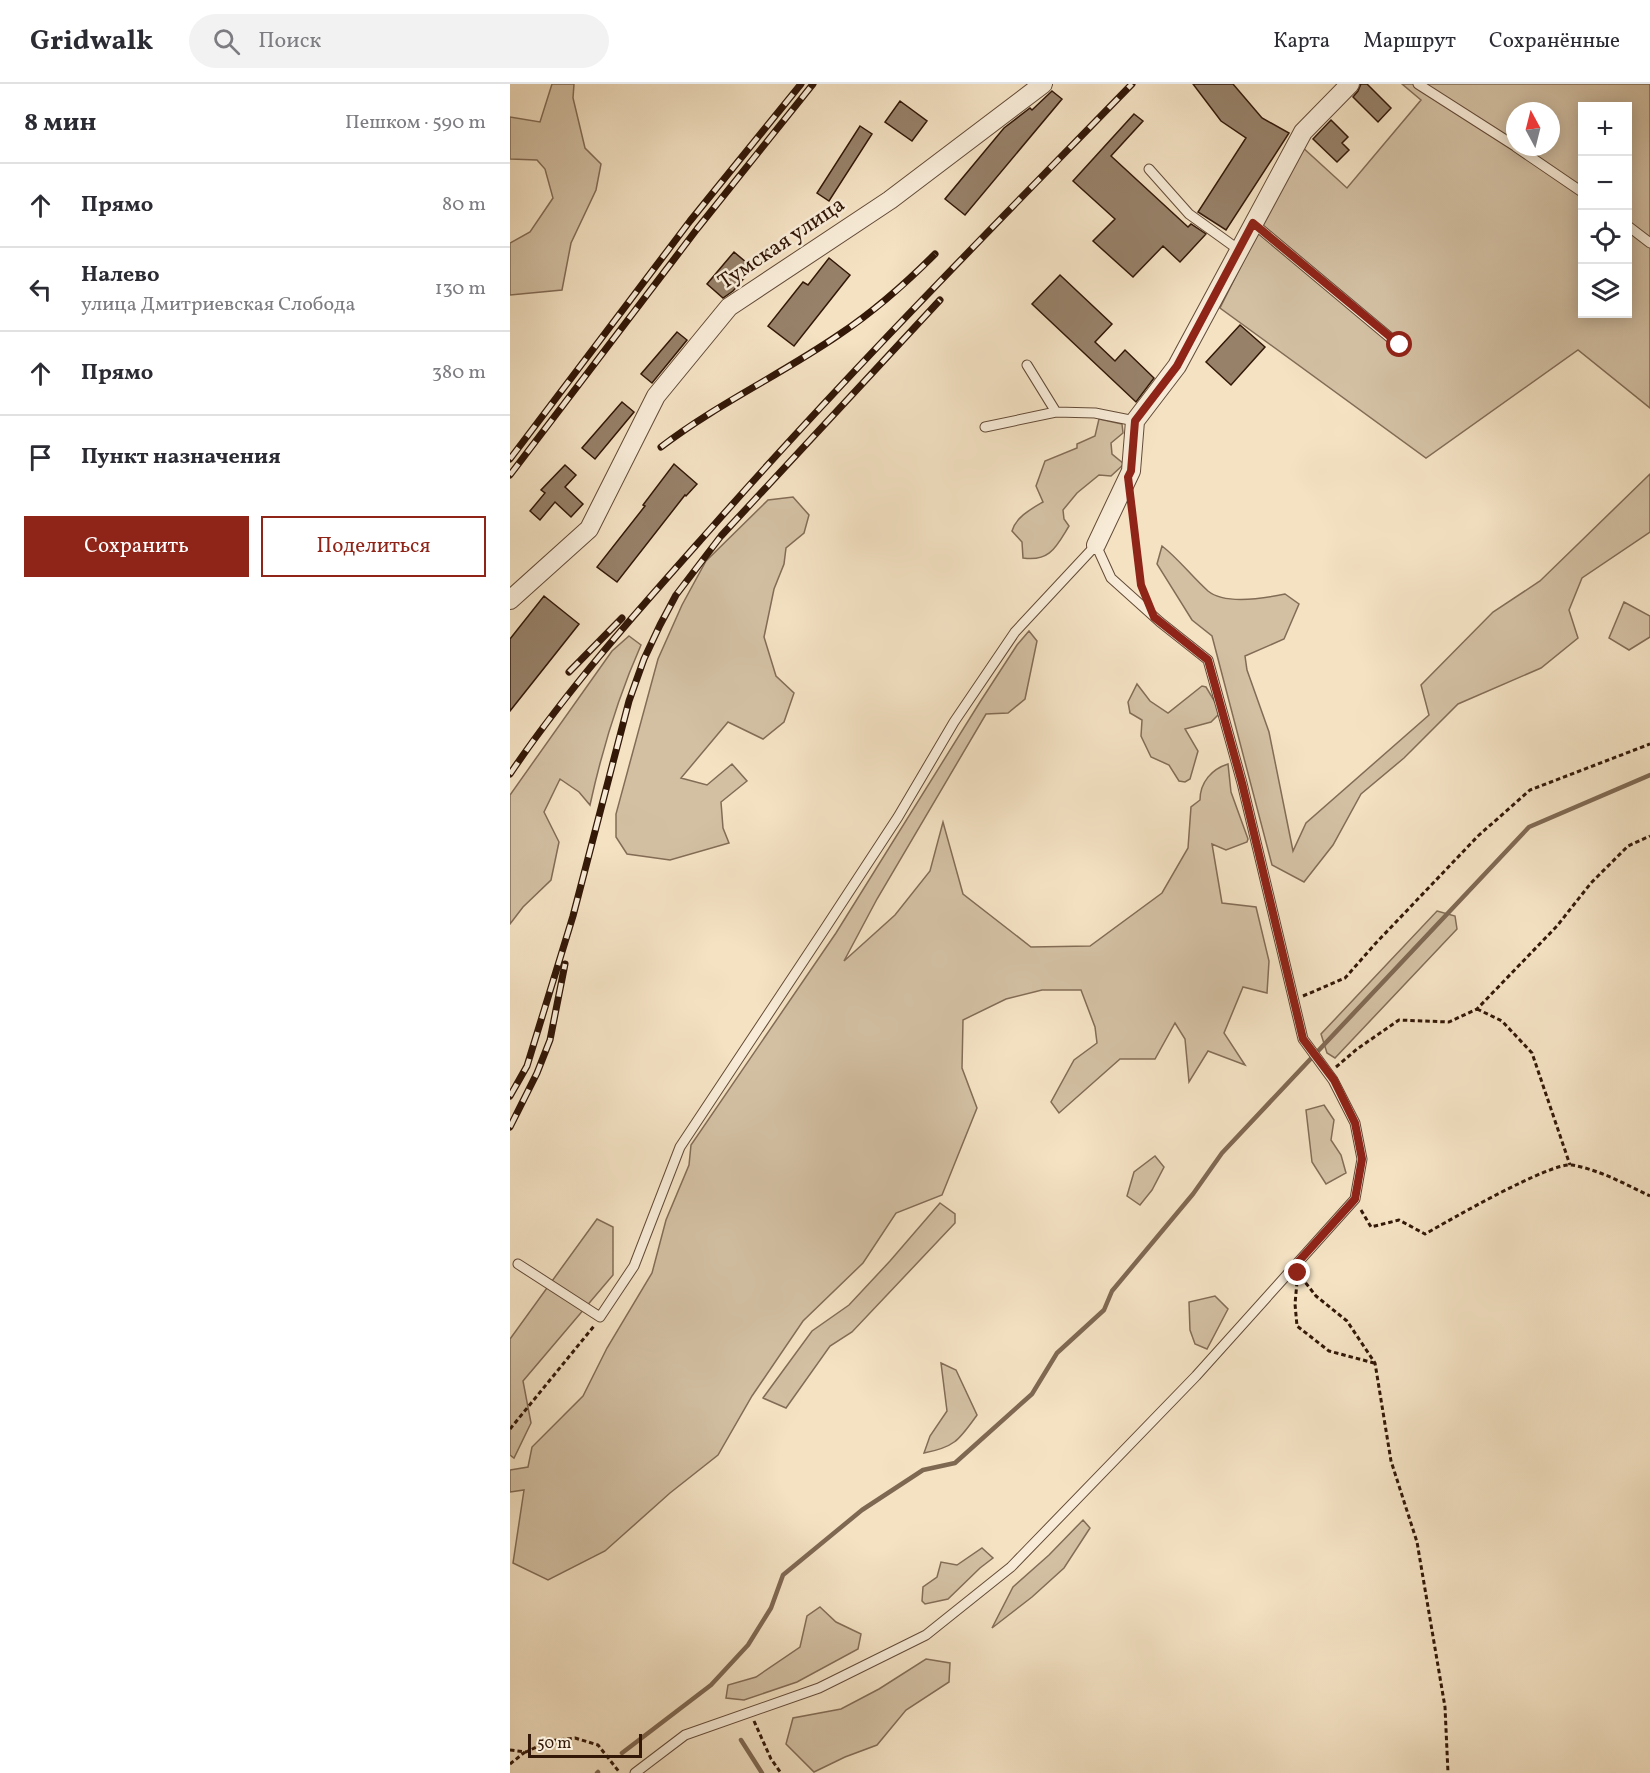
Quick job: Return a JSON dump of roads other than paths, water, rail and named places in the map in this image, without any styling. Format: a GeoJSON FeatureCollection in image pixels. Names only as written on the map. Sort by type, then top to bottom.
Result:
{"type":"FeatureCollection","features":[{"type":"Feature","properties":{"kind":"street","name":"Тумская улица"},"geometry":{"type":"LineString","coordinates":[[510,600],[589,529],[656,396],[729,308],[890,200],[1043,84]]}},
{"type":"Feature","properties":{"kind":"street"},"geometry":{"type":"LineString","coordinates":[[1096,545],[1131,471],[1135,421],[1177,366],[1303,132],[1350,84]]}},
{"type":"Feature","properties":{"kind":"lane"},"geometry":{"type":"LineString","coordinates":[[1418,84],[1506,141]]}},
{"type":"Feature","properties":{"kind":"lane"},"geometry":{"type":"LineString","coordinates":[[1530,156],[1578,189]]}},
{"type":"Feature","properties":{"kind":"lane"},"geometry":{"type":"LineString","coordinates":[[1149,170],[1190,214],[1239,250]]}},
{"type":"Feature","properties":{"kind":"lane"},"geometry":{"type":"LineString","coordinates":[[1253,223],[1400,345]]}},
{"type":"Feature","properties":{"kind":"lane"},"geometry":{"type":"LineString","coordinates":[[1632,229],[1650,243]]}},
{"type":"Feature","properties":{"kind":"lane"},"geometry":{"type":"LineString","coordinates":[[1027,365],[1056,412]]}},
{"type":"Feature","properties":{"kind":"lane"},"geometry":{"type":"LineString","coordinates":[[985,428],[1056,412],[1095,413],[1135,421]]}},
{"type":"Feature","properties":{"kind":"lane"},"geometry":{"type":"LineString","coordinates":[[518,1264],[600,1317],[634,1266],[680,1147],[898,817],[954,722],[1015,632],[1096,545],[1111,578],[1154,617],[1208,660],[1242,783],[1303,1039],[1326,1070],[1355,1123],[1362,1159],[1355,1199],[1196,1376],[1011,1567],[926,1635],[819,1688],[685,1735],[635,1773]]}},
{"type":"Feature","properties":{"kind":"waterway"},"geometry":{"type":"LineString","coordinates":[[622,1753],[711,1685],[748,1645],[771,1608],[783,1575],[862,1510],[923,1470],[955,1463],[1032,1394],[1057,1353],[1104,1310],[1112,1291],[1193,1194],[1222,1153],[1529,827],[1650,775]]}},
{"type":"Feature","properties":{"kind":"waterway"},"geometry":{"type":"LineString","coordinates":[[741,1740],[762,1773]]}},
{"type":"Feature","properties":{"kind":"railway"},"geometry":{"type":"LineString","coordinates":[[510,459],[690,221],[801,84]]}},
{"type":"Feature","properties":{"kind":"railway"},"geometry":{"type":"LineString","coordinates":[[510,475],[697,229],[813,84]]}},
{"type":"Feature","properties":{"kind":"railway"},"geometry":{"type":"LineString","coordinates":[[510,774],[557,709],[608,646],[765,468],[920,302],[1132,84]]}},
{"type":"Feature","properties":{"kind":"railway"},"geometry":{"type":"LineString","coordinates":[[661,447],[682,431],[818,349],[866,316],[935,254]]}},
{"type":"Feature","properties":{"kind":"railway"},"geometry":{"type":"LineString","coordinates":[[510,1096],[527,1066],[573,916],[629,701],[644,659],[676,595],[721,536],[940,300]]}},
{"type":"Feature","properties":{"kind":"railway"},"geometry":{"type":"LineString","coordinates":[[569,672],[622,618]]}},
{"type":"Feature","properties":{"kind":"railway"},"geometry":{"type":"LineString","coordinates":[[510,1127],[537,1073],[550,1040],[565,964]]}}]}
